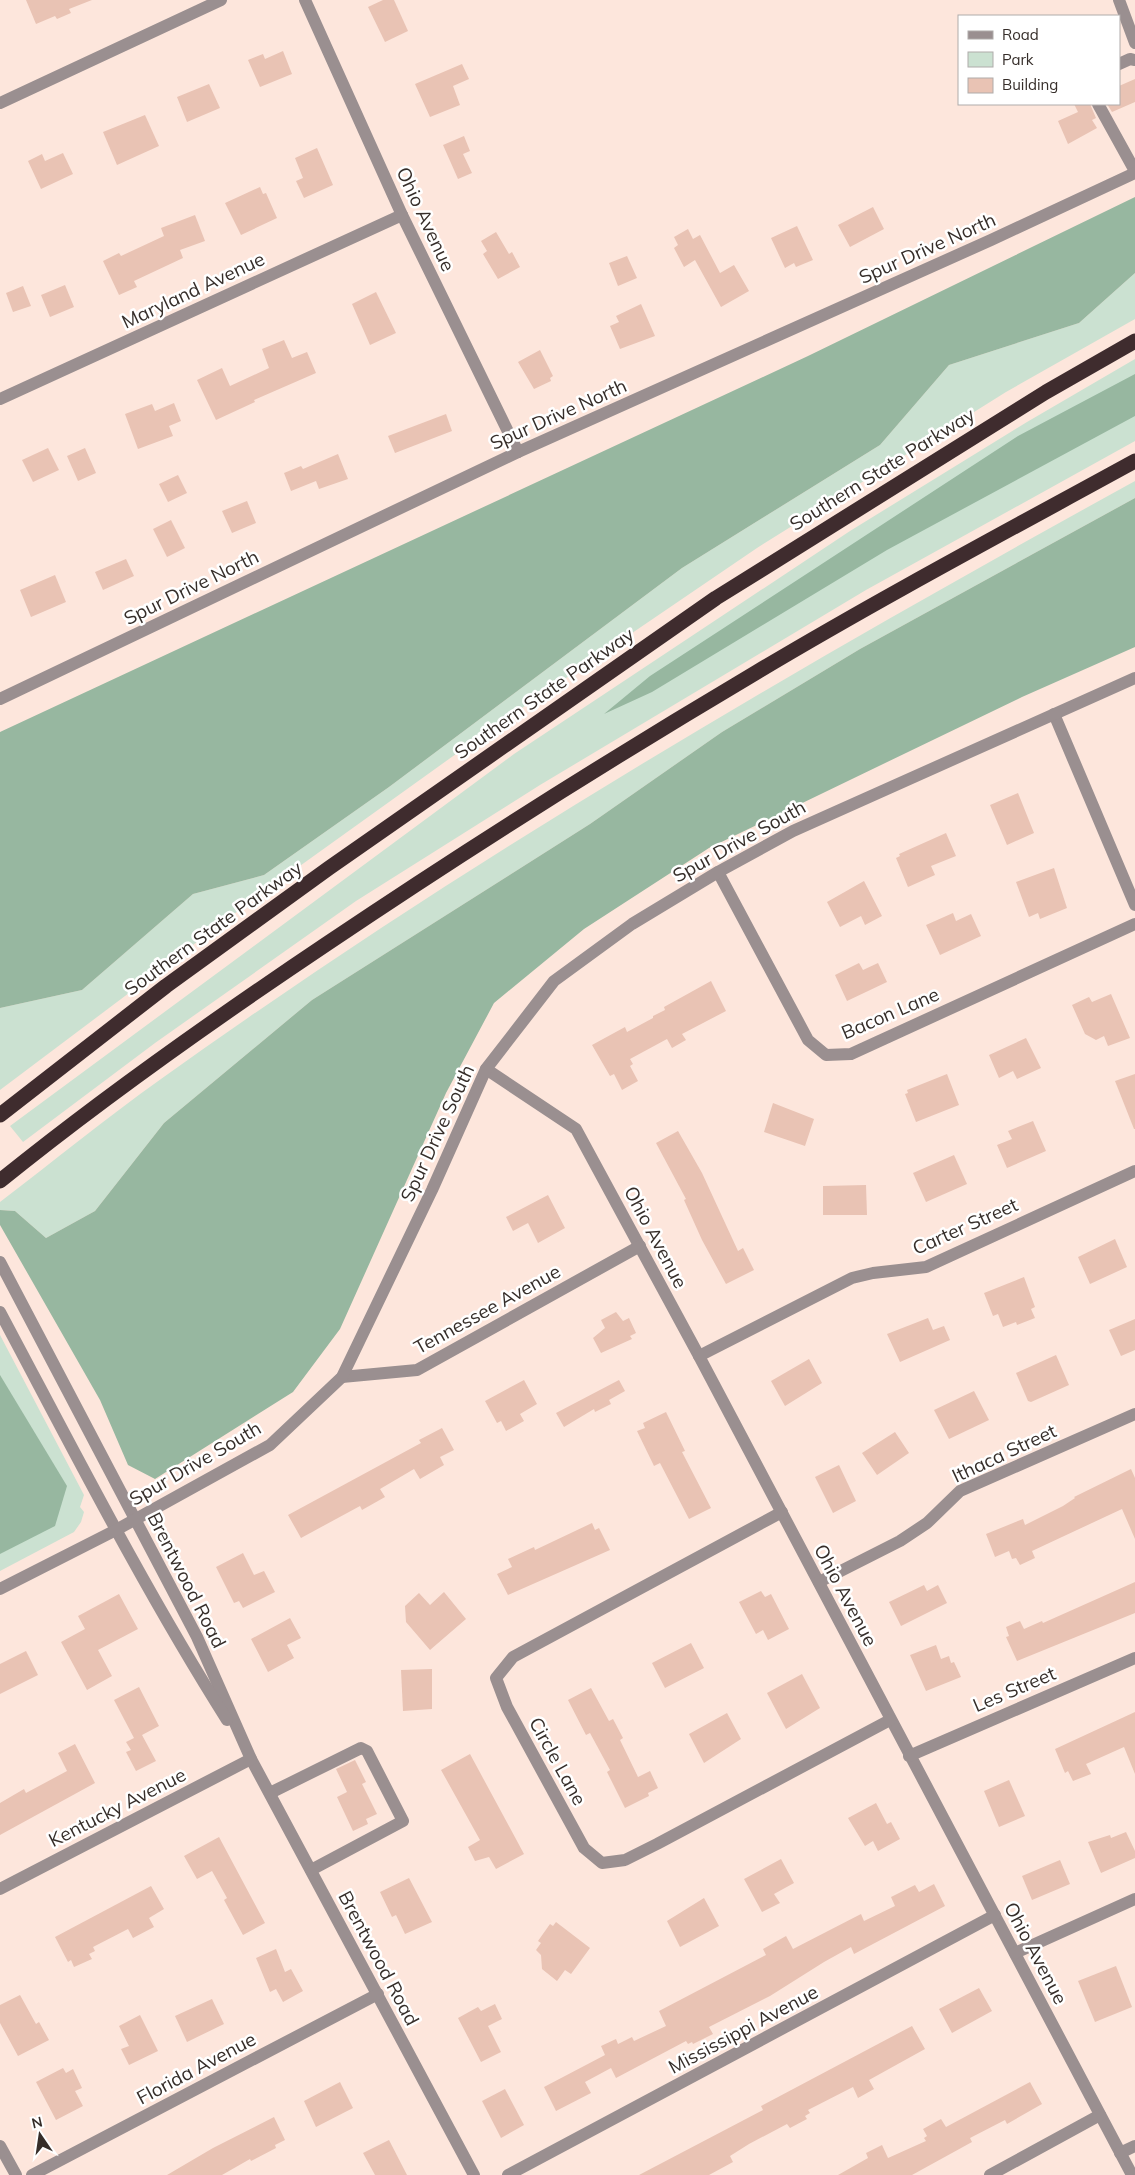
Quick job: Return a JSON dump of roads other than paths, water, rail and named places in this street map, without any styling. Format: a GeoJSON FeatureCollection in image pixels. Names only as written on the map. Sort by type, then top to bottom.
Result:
{"type":"FeatureCollection","features":[{"type":"Feature","properties":{"kind":"highway","name":"Southern State Parkway"},"geometry":{"type":"LineString","coordinates":[[0,1114],[166,986],[329,868],[716,598],[1046,392],[1135,341]]}},
{"type":"Feature","properties":{"kind":"highway"},"geometry":{"type":"LineString","coordinates":[[0,1181],[242,1001],[413,885],[585,776],[767,666],[1135,461]]}},
{"type":"Feature","properties":{"kind":"street"},"geometry":{"type":"LineString","coordinates":[[0,103],[221,0]]}},
{"type":"Feature","properties":{"kind":"street","name":"Ohio Avenue"},"geometry":{"type":"LineString","coordinates":[[305,0],[402,215],[518,452]]}},
{"type":"Feature","properties":{"kind":"street"},"geometry":{"type":"LineString","coordinates":[[1119,0],[1135,42]]}},
{"type":"Feature","properties":{"kind":"street"},"geometry":{"type":"LineString","coordinates":[[1120,64],[1130,59],[1135,60]]}},
{"type":"Feature","properties":{"kind":"street"},"geometry":{"type":"LineString","coordinates":[[1099,105],[1135,172]]}},
{"type":"Feature","properties":{"kind":"street","name":"Spur Drive North"},"geometry":{"type":"LineString","coordinates":[[0,699],[518,452],[991,240],[1135,172]]}},
{"type":"Feature","properties":{"kind":"street","name":"Maryland Avenue"},"geometry":{"type":"LineString","coordinates":[[0,399],[402,215]]}},
{"type":"Feature","properties":{"kind":"street","name":"Spur Drive South"},"geometry":{"type":"LineString","coordinates":[[0,1589],[116,1530],[270,1445],[342,1377],[432,1190],[486,1069],[554,981],[632,924],[718,872],[793,831],[1135,678]]}},
{"type":"Feature","properties":{"kind":"street"},"geometry":{"type":"LineString","coordinates":[[1054,714],[1135,904]]}},
{"type":"Feature","properties":{"kind":"street","name":"Bacon Lane"},"geometry":{"type":"LineString","coordinates":[[718,872],[808,1040],[826,1055],[851,1054],[1135,924]]}},
{"type":"Feature","properties":{"kind":"street","name":"Ohio Avenue"},"geometry":{"type":"LineString","coordinates":[[486,1069],[576,1129],[782,1512],[909,1756],[1132,2175]]}},
{"type":"Feature","properties":{"kind":"street","name":"Carter Street"},"geometry":{"type":"LineString","coordinates":[[699,1356],[852,1278],[873,1273],[926,1267],[1135,1171]]}},
{"type":"Feature","properties":{"kind":"street","name":"Tennessee Avenue"},"geometry":{"type":"LineString","coordinates":[[342,1377],[417,1370],[640,1246]]}},
{"type":"Feature","properties":{"kind":"street","name":"Brentwood Road"},"geometry":{"type":"LineString","coordinates":[[0,1262],[101,1450],[134,1519],[197,1637],[251,1758]]}},
{"type":"Feature","properties":{"kind":"street","name":"Brentwood Road"},"geometry":{"type":"LineString","coordinates":[[0,1312],[116,1530],[196,1671],[251,1758],[474,2175]]}},
{"type":"Feature","properties":{"kind":"street","name":"Ithaca Street"},"geometry":{"type":"LineString","coordinates":[[819,1582],[900,1541],[927,1523],[960,1491],[1135,1414]]}},
{"type":"Feature","properties":{"kind":"street","name":"Circle Lane"},"geometry":{"type":"LineString","coordinates":[[782,1512],[513,1657],[496,1678],[507,1707],[584,1848],[602,1863],[625,1860],[890,1720]]}},
{"type":"Feature","properties":{"kind":"street","name":"Les Street"},"geometry":{"type":"LineString","coordinates":[[909,1756],[1135,1658]]}},
{"type":"Feature","properties":{"kind":"street"},"geometry":{"type":"LineString","coordinates":[[270,1793],[361,1748],[367,1750],[403,1821],[311,1870]]}},
{"type":"Feature","properties":{"kind":"street","name":"Kentucky Avenue"},"geometry":{"type":"LineString","coordinates":[[0,1889],[251,1758]]}},
{"type":"Feature","properties":{"kind":"street"},"geometry":{"type":"LineString","coordinates":[[1015,1953],[1135,1899]]}},
{"type":"Feature","properties":{"kind":"street","name":"Mississippi Avenue"},"geometry":{"type":"LineString","coordinates":[[508,2175],[995,1915]]}},
{"type":"Feature","properties":{"kind":"street","name":"Florida Avenue"},"geometry":{"type":"LineString","coordinates":[[32,2175],[378,1994]]}},
{"type":"Feature","properties":{"kind":"street"},"geometry":{"type":"LineString","coordinates":[[990,2175],[1100,2115]]}},
{"type":"Feature","properties":{"kind":"street"},"geometry":{"type":"LineString","coordinates":[[0,2146],[16,2175]]}},
{"type":"Feature","properties":{"kind":"street"},"geometry":{"type":"LineString","coordinates":[[1120,2153],[1135,2146]]}}]}
